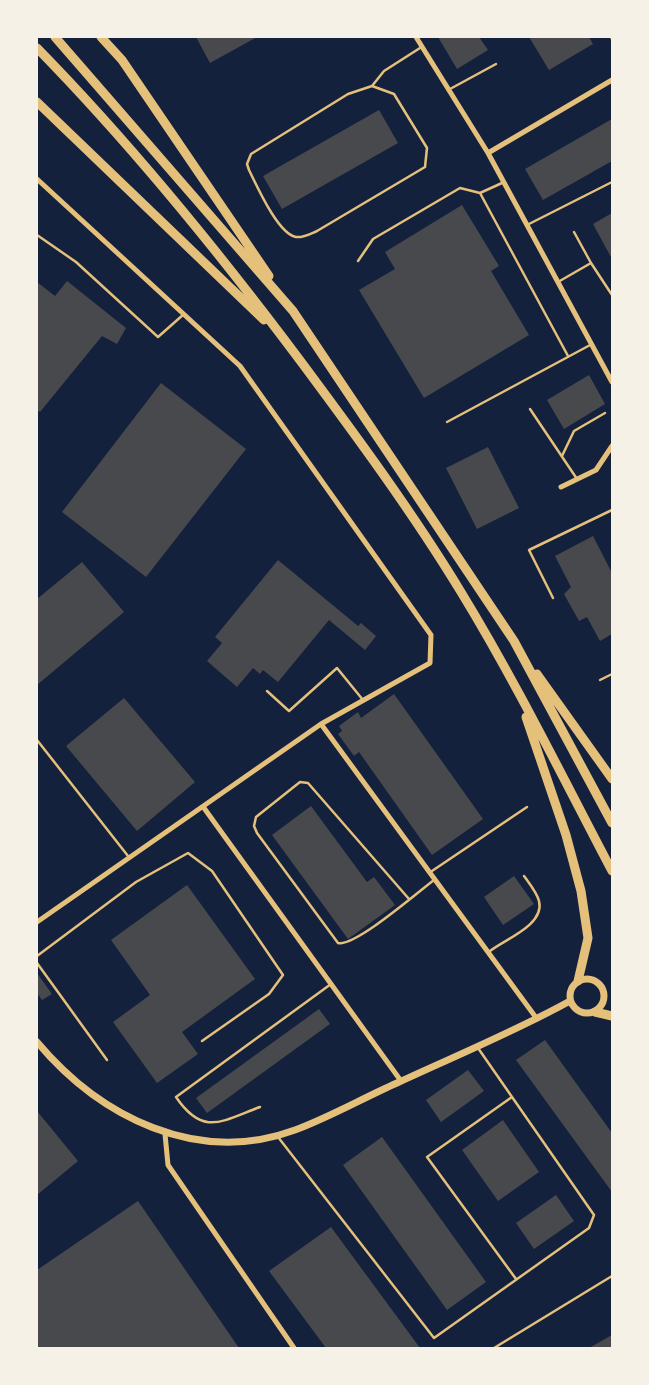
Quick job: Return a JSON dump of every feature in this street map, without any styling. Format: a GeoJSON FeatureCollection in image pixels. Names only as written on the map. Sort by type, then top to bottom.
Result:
{"type":"FeatureCollection","features":[{"type":"Feature","properties":{"kind":"highway"},"geometry":{"type":"LineString","coordinates":[[55,37],[293,311]]}},
{"type":"Feature","properties":{"kind":"highway"},"geometry":{"type":"LineString","coordinates":[[102,37],[122,60],[514,641],[612,779]]}},
{"type":"Feature","properties":{"kind":"highway"},"geometry":{"type":"LineString","coordinates":[[37,48],[98,110],[201,230],[353,432],[461,592],[516,688],[612,871]]}},
{"type":"Feature","properties":{"kind":"highway"},"geometry":{"type":"LineString","coordinates":[[37,102],[286,341]]}},
{"type":"Feature","properties":{"kind":"highway"},"geometry":{"type":"LineString","coordinates":[[514,641],[612,823]]}},
{"type":"Feature","properties":{"kind":"highway"},"geometry":{"type":"LineString","coordinates":[[516,688],[566,835],[581,891],[589,938],[578,981]]}},
{"type":"Feature","properties":{"kind":"highway"},"geometry":{"type":"LineString","coordinates":[[595,1012],[612,1016]]}},
{"type":"Feature","properties":{"kind":"street"},"geometry":{"type":"LineString","coordinates":[[416,37],[488,153],[612,379]]}},
{"type":"Feature","properties":{"kind":"street"},"geometry":{"type":"LineString","coordinates":[[488,153],[612,80]]}},
{"type":"Feature","properties":{"kind":"street"},"geometry":{"type":"LineString","coordinates":[[37,180],[240,366],[431,635],[430,663],[321,724],[131,860],[37,922]]}},
{"type":"Feature","properties":{"kind":"street"},"geometry":{"type":"LineString","coordinates":[[561,487],[596,470],[612,446]]}},
{"type":"Feature","properties":{"kind":"street"},"geometry":{"type":"LineString","coordinates":[[321,724],[537,1019]]}},
{"type":"Feature","properties":{"kind":"street"},"geometry":{"type":"LineString","coordinates":[[204,808],[401,1081]]}},
{"type":"Feature","properties":{"kind":"street"},"geometry":{"type":"LineString","coordinates":[[578,981],[595,981],[603,989],[602,1004],[595,1012],[580,1012],[570,1001],[571,990],[578,981]]}},
{"type":"Feature","properties":{"kind":"street"},"geometry":{"type":"LineString","coordinates":[[603,989],[612,984]]}},
{"type":"Feature","properties":{"kind":"street"},"geometry":{"type":"LineString","coordinates":[[37,1042],[86,1092],[139,1124],[185,1139],[235,1141],[296,1129],[478,1047],[570,1001]]}},
{"type":"Feature","properties":{"kind":"street"},"geometry":{"type":"LineString","coordinates":[[165,1133],[168,1165],[294,1348]]}},
{"type":"Feature","properties":{"kind":"lane"},"geometry":{"type":"LineString","coordinates":[[372,86],[394,94],[427,148],[425,167],[317,231],[297,237],[289,234],[272,214],[249,170],[247,164],[251,153],[348,94],[372,86],[384,71],[422,47]]}},
{"type":"Feature","properties":{"kind":"lane"},"geometry":{"type":"LineString","coordinates":[[449,90],[496,64]]}},
{"type":"Feature","properties":{"kind":"lane"},"geometry":{"type":"LineString","coordinates":[[527,225],[612,182]]}},
{"type":"Feature","properties":{"kind":"lane"},"geometry":{"type":"LineString","coordinates":[[358,261],[373,239],[460,188],[480,193],[504,183]]}},
{"type":"Feature","properties":{"kind":"lane"},"geometry":{"type":"LineString","coordinates":[[480,193],[568,356]]}},
{"type":"Feature","properties":{"kind":"lane"},"geometry":{"type":"LineString","coordinates":[[573,232],[612,295]]}},
{"type":"Feature","properties":{"kind":"lane"},"geometry":{"type":"LineString","coordinates":[[37,235],[76,262],[158,337],[184,314]]}},
{"type":"Feature","properties":{"kind":"lane"},"geometry":{"type":"LineString","coordinates":[[558,282],[591,262]]}},
{"type":"Feature","properties":{"kind":"lane"},"geometry":{"type":"LineString","coordinates":[[447,422],[592,344]]}},
{"type":"Feature","properties":{"kind":"lane"},"geometry":{"type":"LineString","coordinates":[[530,409],[577,479]]}},
{"type":"Feature","properties":{"kind":"lane"},"geometry":{"type":"LineString","coordinates":[[562,456],[574,431],[605,413]]}},
{"type":"Feature","properties":{"kind":"lane"},"geometry":{"type":"LineString","coordinates":[[553,598],[529,550],[612,510]]}},
{"type":"Feature","properties":{"kind":"lane"},"geometry":{"type":"LineString","coordinates":[[267,691],[289,711],[337,668],[363,700]]}},
{"type":"Feature","properties":{"kind":"lane"},"geometry":{"type":"LineString","coordinates":[[600,680],[612,674]]}},
{"type":"Feature","properties":{"kind":"lane"},"geometry":{"type":"LineString","coordinates":[[37,740],[131,860]]}},
{"type":"Feature","properties":{"kind":"lane"},"geometry":{"type":"LineString","coordinates":[[409,899],[308,783],[300,782],[256,817],[254,825],[257,833],[338,943],[351,943],[409,899],[434,880]]}},
{"type":"Feature","properties":{"kind":"lane"},"geometry":{"type":"LineString","coordinates":[[429,873],[527,807]]}},
{"type":"Feature","properties":{"kind":"lane"},"geometry":{"type":"LineString","coordinates":[[37,956],[136,882],[188,853],[212,871],[283,975],[269,994],[202,1041]]}},
{"type":"Feature","properties":{"kind":"lane"},"geometry":{"type":"LineString","coordinates":[[488,953],[526,927],[539,912],[539,900],[524,876]]}},
{"type":"Feature","properties":{"kind":"lane"},"geometry":{"type":"LineString","coordinates":[[37,963],[107,1060]]}},
{"type":"Feature","properties":{"kind":"lane"},"geometry":{"type":"LineString","coordinates":[[260,1107],[223,1121],[205,1123],[188,1115],[176,1097],[331,984]]}},
{"type":"Feature","properties":{"kind":"lane"},"geometry":{"type":"LineString","coordinates":[[276,1135],[434,1338],[589,1228],[594,1215],[478,1047]]}},
{"type":"Feature","properties":{"kind":"lane"},"geometry":{"type":"LineString","coordinates":[[512,1097],[427,1157],[516,1279]]}},
{"type":"Feature","properties":{"kind":"lane"},"geometry":{"type":"LineString","coordinates":[[494,1348],[612,1276]]}},
{"type":"Feature","properties":{"kind":"building"},"geometry":{"type":"Polygon","coordinates":[[[196,37],[257,37],[210,63],[196,37]]]}},
{"type":"Feature","properties":{"kind":"building"},"geometry":{"type":"Polygon","coordinates":[[[438,37],[479,37],[488,50],[457,69],[438,37]]]}},
{"type":"Feature","properties":{"kind":"building"},"geometry":{"type":"Polygon","coordinates":[[[529,37],[589,37],[593,44],[549,70],[529,37]]]}},
{"type":"Feature","properties":{"kind":"building"},"geometry":{"type":"Polygon","coordinates":[[[379,110],[398,143],[282,209],[263,176],[379,110]]]}},
{"type":"Feature","properties":{"kind":"building"},"geometry":{"type":"Polygon","coordinates":[[[612,119],[612,161],[543,200],[525,169],[612,119]]]}},
{"type":"Feature","properties":{"kind":"building"},"geometry":{"type":"Polygon","coordinates":[[[462,205],[499,266],[491,271],[529,335],[424,398],[359,290],[395,269],[385,252],[462,205]]]}},
{"type":"Feature","properties":{"kind":"building"},"geometry":{"type":"Polygon","coordinates":[[[612,213],[612,259],[593,224],[612,213]]]}},
{"type":"Feature","properties":{"kind":"building"},"geometry":{"type":"Polygon","coordinates":[[[67,281],[126,328],[117,344],[102,336],[40,412],[37,410],[37,282],[55,296],[67,281]]]}},
{"type":"Feature","properties":{"kind":"building"},"geometry":{"type":"Polygon","coordinates":[[[589,375],[605,404],[564,429],[547,400],[589,375]]]}},
{"type":"Feature","properties":{"kind":"building"},"geometry":{"type":"Polygon","coordinates":[[[161,383],[246,449],[146,577],[62,512],[161,383]]]}},
{"type":"Feature","properties":{"kind":"building"},"geometry":{"type":"Polygon","coordinates":[[[488,447],[519,508],[477,529],[446,468],[488,447]]]}},
{"type":"Feature","properties":{"kind":"building"},"geometry":{"type":"Polygon","coordinates":[[[593,536],[612,573],[612,634],[600,641],[587,617],[579,621],[564,594],[571,587],[555,556],[593,536]]]}},
{"type":"Feature","properties":{"kind":"building"},"geometry":{"type":"Polygon","coordinates":[[[278,560],[358,626],[361,623],[376,636],[365,650],[329,620],[278,682],[263,670],[260,674],[253,668],[237,687],[207,661],[222,643],[215,637],[278,560]]]}},
{"type":"Feature","properties":{"kind":"building"},"geometry":{"type":"Polygon","coordinates":[[[82,562],[124,612],[37,685],[37,599],[82,562]]]}},
{"type":"Feature","properties":{"kind":"building"},"geometry":{"type":"Polygon","coordinates":[[[394,694],[483,819],[432,855],[359,752],[354,756],[338,734],[342,731],[339,726],[358,712],[361,718],[394,694]]]}},
{"type":"Feature","properties":{"kind":"building"},"geometry":{"type":"Polygon","coordinates":[[[124,698],[195,782],[137,831],[66,746],[124,698]]]}},
{"type":"Feature","properties":{"kind":"building"},"geometry":{"type":"Polygon","coordinates":[[[311,806],[367,882],[374,877],[395,905],[348,939],[272,835],[311,806]]]}},
{"type":"Feature","properties":{"kind":"building"},"geometry":{"type":"Polygon","coordinates":[[[514,876],[534,904],[503,925],[484,897],[514,876]]]}},
{"type":"Feature","properties":{"kind":"building"},"geometry":{"type":"Polygon","coordinates":[[[187,885],[255,979],[182,1032],[198,1054],[157,1083],[113,1022],[150,995],[111,940],[187,885]]]}},
{"type":"Feature","properties":{"kind":"building"},"geometry":{"type":"Polygon","coordinates":[[[37,973],[52,994],[42,1000],[37,993],[37,973]]]}},
{"type":"Feature","properties":{"kind":"building"},"geometry":{"type":"Polygon","coordinates":[[[319,1009],[330,1024],[207,1113],[196,1098],[319,1009]]]}},
{"type":"Feature","properties":{"kind":"building"},"geometry":{"type":"Polygon","coordinates":[[[545,1040],[612,1133],[612,1192],[516,1060],[545,1040]]]}},
{"type":"Feature","properties":{"kind":"building"},"geometry":{"type":"Polygon","coordinates":[[[468,1070],[484,1091],[441,1122],[426,1100],[468,1070]]]}},
{"type":"Feature","properties":{"kind":"building"},"geometry":{"type":"Polygon","coordinates":[[[37,1111],[78,1161],[37,1195],[37,1111]]]}},
{"type":"Feature","properties":{"kind":"building"},"geometry":{"type":"Polygon","coordinates":[[[503,1120],[539,1172],[498,1201],[462,1150],[503,1120]]]}},
{"type":"Feature","properties":{"kind":"building"},"geometry":{"type":"Polygon","coordinates":[[[382,1137],[486,1282],[447,1310],[343,1165],[382,1137]]]}},
{"type":"Feature","properties":{"kind":"building"},"geometry":{"type":"Polygon","coordinates":[[[556,1195],[574,1221],[534,1249],[516,1223],[556,1195]]]}},
{"type":"Feature","properties":{"kind":"building"},"geometry":{"type":"Polygon","coordinates":[[[138,1201],[239,1348],[37,1348],[37,1270],[138,1201]]]}},
{"type":"Feature","properties":{"kind":"building"},"geometry":{"type":"Polygon","coordinates":[[[331,1227],[420,1348],[326,1348],[269,1271],[331,1227]]]}},
{"type":"Feature","properties":{"kind":"building"},"geometry":{"type":"Polygon","coordinates":[[[612,1335],[612,1348],[589,1348],[612,1335]]]}}]}
